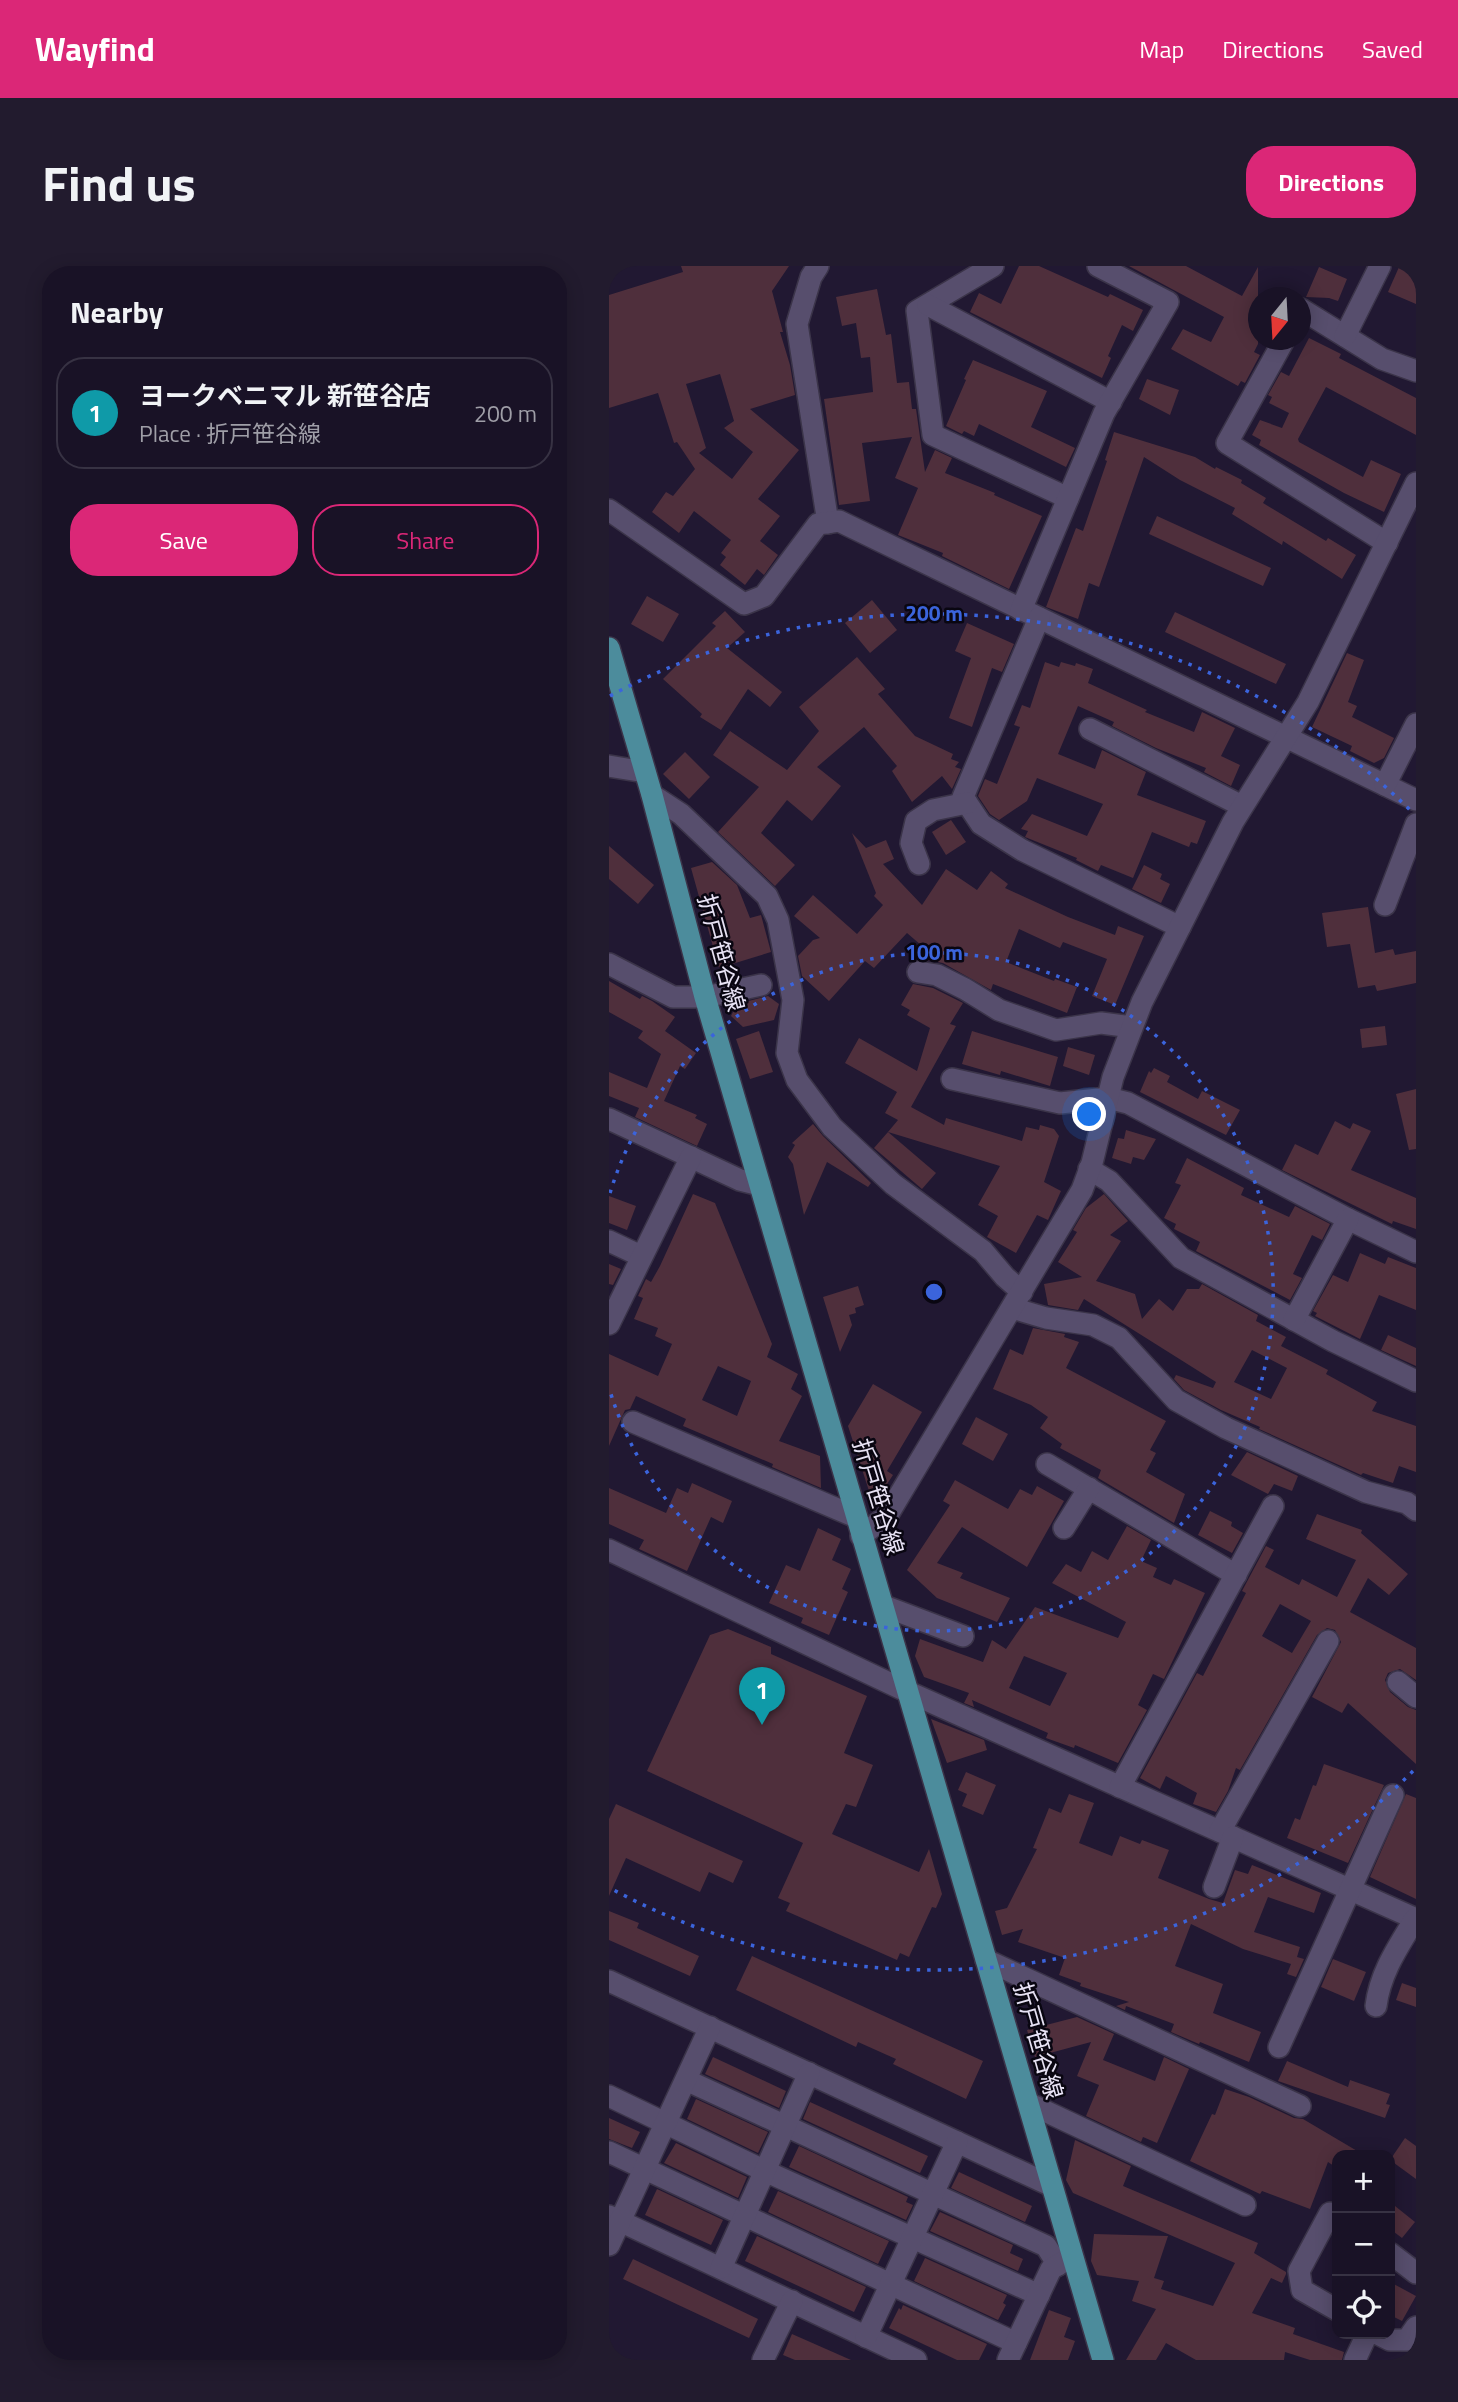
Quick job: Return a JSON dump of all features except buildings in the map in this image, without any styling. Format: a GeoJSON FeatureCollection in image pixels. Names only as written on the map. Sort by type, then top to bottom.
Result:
{"type":"FeatureCollection","features":[{"type":"Feature","properties":{"kind":"main road","name":"折戸笹谷線"},"geometry":{"type":"LineString","coordinates":[[609,648],[652,795],[705,998],[858,1526],[884,1606],[906,1691],[1030,2104],[1065,2260],[1103,2360]]}},
{"type":"Feature","properties":{"kind":"street"},"geometry":{"type":"LineString","coordinates":[[818,266],[811,277],[797,324],[828,523]]}},
{"type":"Feature","properties":{"kind":"street"},"geometry":{"type":"LineString","coordinates":[[993,266],[917,311],[933,435],[1068,498]]}},
{"type":"Feature","properties":{"kind":"street"},"geometry":{"type":"LineString","coordinates":[[1098,266],[1168,302],[1111,402],[1068,498],[1030,614],[963,797],[981,824],[1022,850],[1180,927]]}},
{"type":"Feature","properties":{"kind":"street"},"geometry":{"type":"LineString","coordinates":[[1345,336],[1380,266]]}},
{"type":"Feature","properties":{"kind":"street"},"geometry":{"type":"LineString","coordinates":[[928,305],[1111,402]]}},
{"type":"Feature","properties":{"kind":"street"},"geometry":{"type":"LineString","coordinates":[[1311,316],[1382,359],[1416,371]]}},
{"type":"Feature","properties":{"kind":"street"},"geometry":{"type":"LineString","coordinates":[[1278,350],[1227,443],[1387,543]]}},
{"type":"Feature","properties":{"kind":"street"},"geometry":{"type":"LineString","coordinates":[[633,1422],[858,1526],[887,1516],[1082,1189],[1113,1077],[1142,1002],[1243,806],[1308,702],[1416,483]]}},
{"type":"Feature","properties":{"kind":"street"},"geometry":{"type":"LineString","coordinates":[[609,510],[744,604],[764,596],[818,524],[839,521],[1416,800]]}},
{"type":"Feature","properties":{"kind":"street"},"geometry":{"type":"LineString","coordinates":[[1385,785],[1416,724]]}},
{"type":"Feature","properties":{"kind":"street"},"geometry":{"type":"LineString","coordinates":[[1090,729],[1243,806]]}},
{"type":"Feature","properties":{"kind":"street"},"geometry":{"type":"LineString","coordinates":[[609,766],[645,772]]}},
{"type":"Feature","properties":{"kind":"street"},"geometry":{"type":"LineString","coordinates":[[652,795],[681,814],[768,896],[778,920],[793,1000],[787,1053],[797,1080],[832,1127],[893,1184],[983,1251],[1005,1277],[1017,1300],[1046,1318],[1093,1325],[1119,1338],[1176,1399],[1226,1428],[1366,1492],[1407,1503],[1416,1510]]}},
{"type":"Feature","properties":{"kind":"street"},"geometry":{"type":"LineString","coordinates":[[919,864],[911,843],[916,821],[933,810],[967,803]]}},
{"type":"Feature","properties":{"kind":"street"},"geometry":{"type":"LineString","coordinates":[[1385,905],[1416,824]]}},
{"type":"Feature","properties":{"kind":"street"},"geometry":{"type":"LineString","coordinates":[[609,964],[673,997],[705,998],[761,985]]}},
{"type":"Feature","properties":{"kind":"street"},"geometry":{"type":"LineString","coordinates":[[918,972],[937,975],[999,1010],[1056,1030],[1101,1023],[1132,1027]]}},
{"type":"Feature","properties":{"kind":"street"},"geometry":{"type":"LineString","coordinates":[[952,1079],[1060,1103],[1108,1098],[1128,1103],[1416,1252]]}},
{"type":"Feature","properties":{"kind":"street"},"geometry":{"type":"LineString","coordinates":[[609,1119],[740,1180],[760,1185]]}},
{"type":"Feature","properties":{"kind":"street"},"geometry":{"type":"LineString","coordinates":[[609,1324],[691,1157]]}},
{"type":"Feature","properties":{"kind":"street"},"geometry":{"type":"LineString","coordinates":[[1089,1169],[1109,1181],[1181,1258],[1294,1320],[1416,1381]]}},
{"type":"Feature","properties":{"kind":"street"},"geometry":{"type":"LineString","coordinates":[[1294,1320],[1348,1219]]}},
{"type":"Feature","properties":{"kind":"street"},"geometry":{"type":"LineString","coordinates":[[609,1241],[641,1256]]}},
{"type":"Feature","properties":{"kind":"street"},"geometry":{"type":"LineString","coordinates":[[1047,1464],[1235,1575]]}},
{"type":"Feature","properties":{"kind":"street"},"geometry":{"type":"LineString","coordinates":[[1064,1528],[1089,1488]]}},
{"type":"Feature","properties":{"kind":"street"},"geometry":{"type":"LineString","coordinates":[[1121,1787],[1273,1506]]}},
{"type":"Feature","properties":{"kind":"street"},"geometry":{"type":"LineString","coordinates":[[609,1550],[906,1691],[1415,1919],[1388,1963],[1376,2006]]}},
{"type":"Feature","properties":{"kind":"street"},"geometry":{"type":"LineString","coordinates":[[884,1606],[963,1636]]}},
{"type":"Feature","properties":{"kind":"street"},"geometry":{"type":"LineString","coordinates":[[1214,1887],[1226,1834],[1328,1641]]}},
{"type":"Feature","properties":{"kind":"street"},"geometry":{"type":"LineString","coordinates":[[1398,1682],[1416,1698]]}},
{"type":"Feature","properties":{"kind":"street"},"geometry":{"type":"LineString","coordinates":[[1279,2047],[1393,1795]]}},
{"type":"Feature","properties":{"kind":"street"},"geometry":{"type":"LineString","coordinates":[[986,1960],[1300,2106]]}},
{"type":"Feature","properties":{"kind":"street"},"geometry":{"type":"LineString","coordinates":[[610,1983],[1050,2185]]}},
{"type":"Feature","properties":{"kind":"street"},"geometry":{"type":"LineString","coordinates":[[609,2245],[615,2219],[645,2169],[710,2027]]}},
{"type":"Feature","properties":{"kind":"street"},"geometry":{"type":"LineString","coordinates":[[721,2268],[809,2073]]}},
{"type":"Feature","properties":{"kind":"street"},"geometry":{"type":"LineString","coordinates":[[609,2152],[890,2286],[1012,2351],[1051,2269],[1065,2260],[1046,2246],[686,2080]]}},
{"type":"Feature","properties":{"kind":"street"},"geometry":{"type":"LineString","coordinates":[[609,2096],[765,2171],[1039,2295]]}},
{"type":"Feature","properties":{"kind":"street"},"geometry":{"type":"LineString","coordinates":[[1030,2104],[1245,2205]]}},
{"type":"Feature","properties":{"kind":"street"},"geometry":{"type":"LineString","coordinates":[[866,2337],[957,2142]]}},
{"type":"Feature","properties":{"kind":"street"},"geometry":{"type":"LineString","coordinates":[[1332,2214],[1330,2213],[1299,2271],[1302,2290],[1332,2307]]}},
{"type":"Feature","properties":{"kind":"street"},"geometry":{"type":"LineString","coordinates":[[615,2219],[916,2360]]}},
{"type":"Feature","properties":{"kind":"street"},"geometry":{"type":"LineString","coordinates":[[1395,2257],[1416,2273]]}},
{"type":"Feature","properties":{"kind":"street"},"geometry":{"type":"LineString","coordinates":[[763,2360],[792,2301]]}},
{"type":"Feature","properties":{"kind":"street"},"geometry":{"type":"LineString","coordinates":[[1388,2339],[1406,2340],[1416,2327]]}},
{"type":"Feature","properties":{"kind":"street"},"geometry":{"type":"LineString","coordinates":[[1355,2360],[1365,2339]]}},
{"type":"Feature","properties":{"kind":"place","name":"ヨークベニマル 新笹谷店"},"geometry":{"type":"Point","coordinates":[762,1725]}}]}
